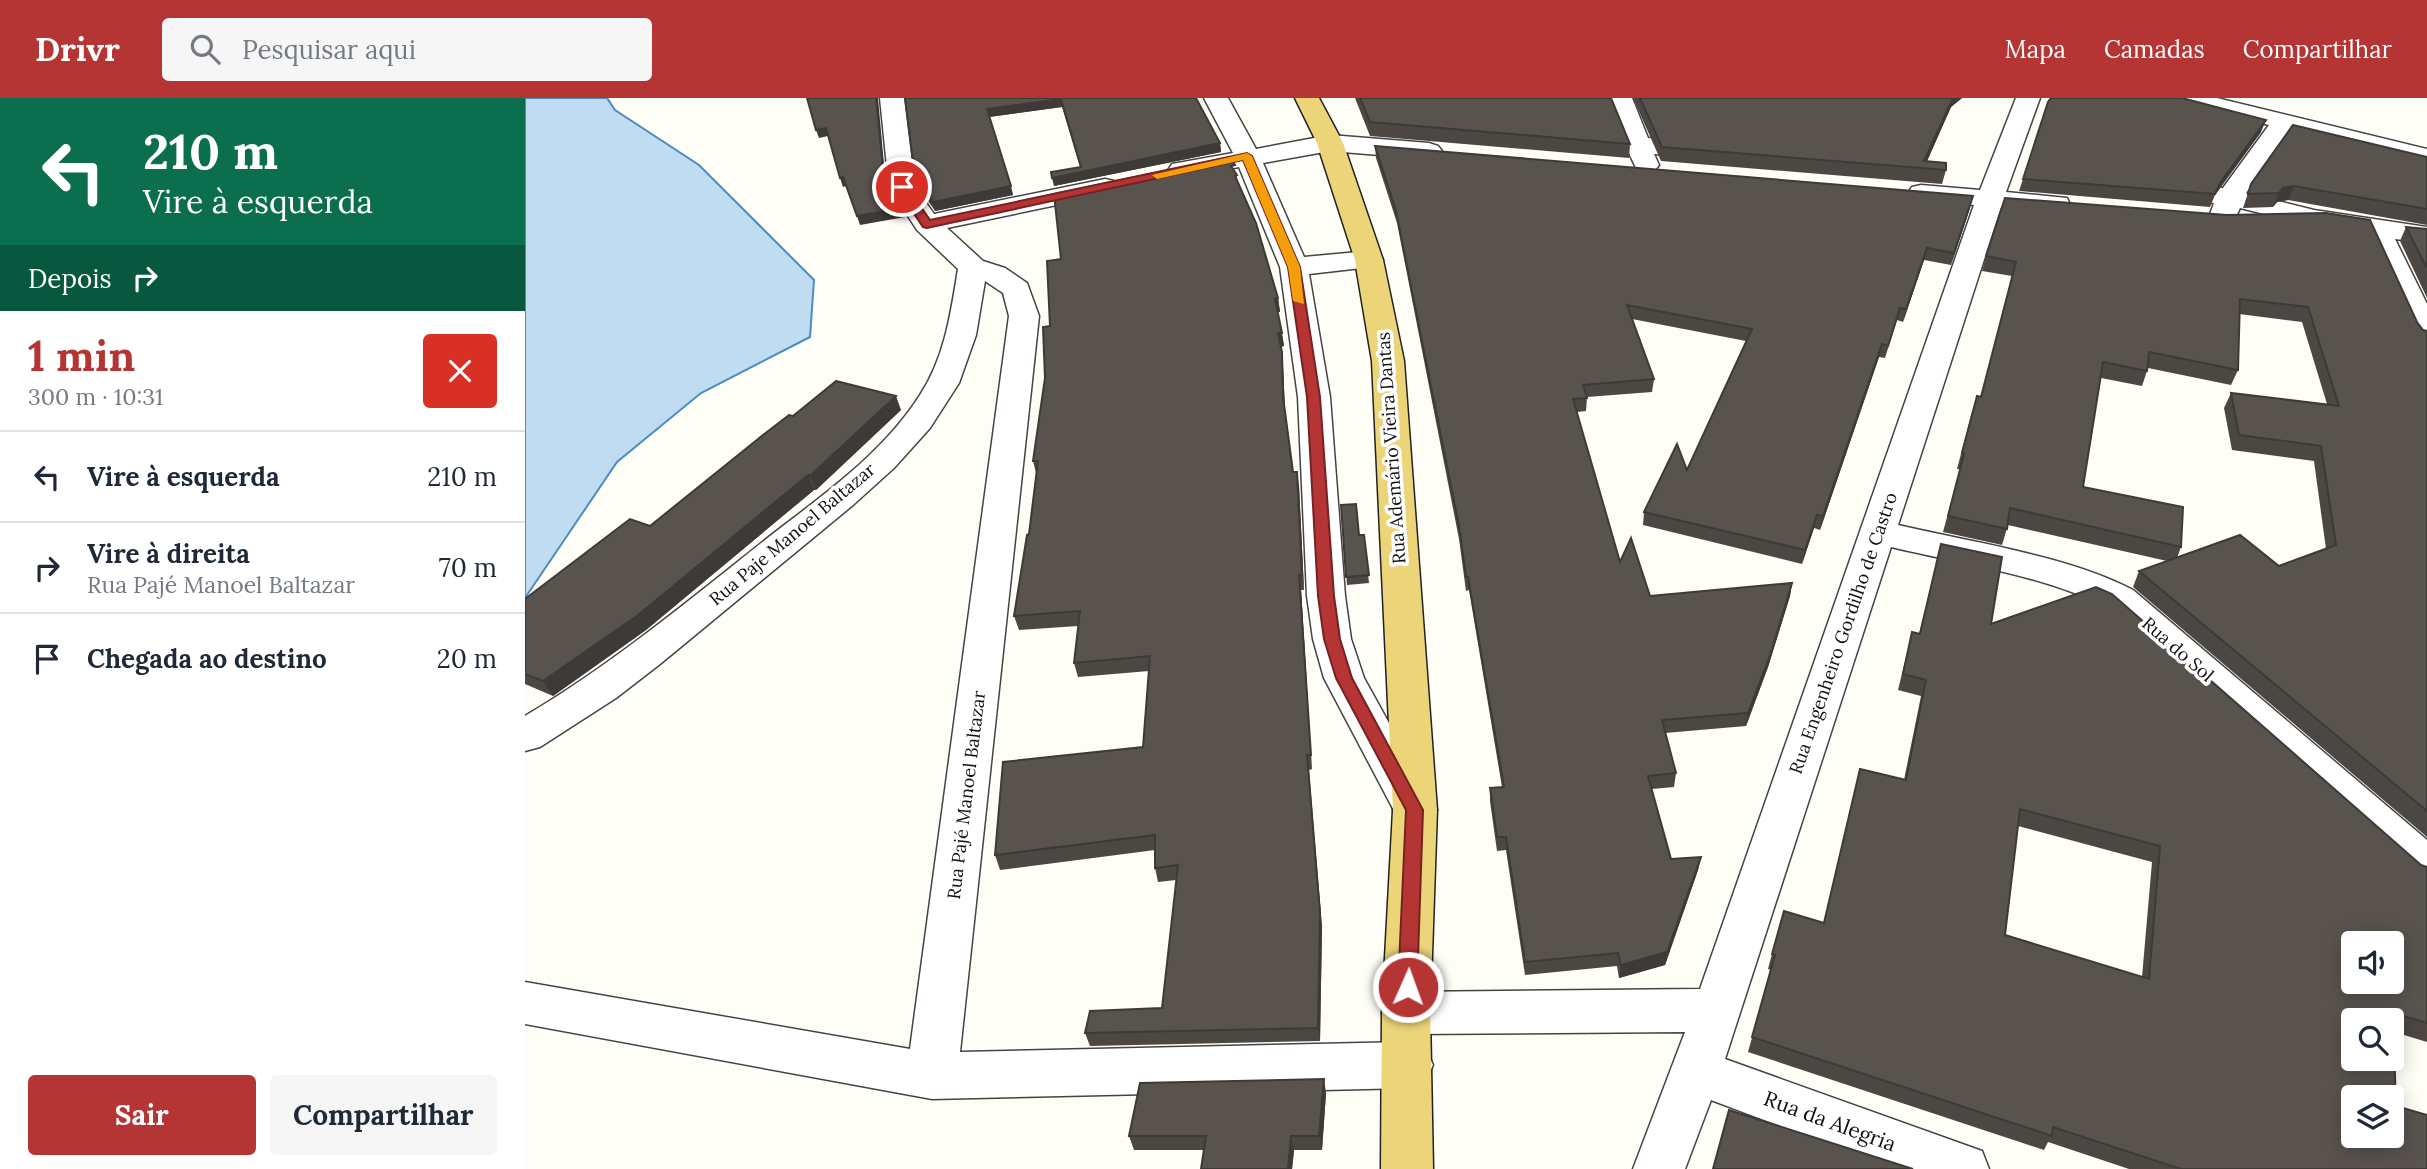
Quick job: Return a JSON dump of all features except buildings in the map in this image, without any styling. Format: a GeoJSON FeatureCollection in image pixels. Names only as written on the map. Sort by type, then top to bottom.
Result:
{"type":"FeatureCollection","features":[{"type":"Feature","properties":{"kind":"main road","name":"Rua Ademário Vieira Dantas"},"geometry":{"type":"LineString","coordinates":[[1319,120],[1369,260],[1388,361],[1415,810],[1406,1013],[1407,1169]]}},
{"type":"Feature","properties":{"kind":"street","name":"Rua Pajé Manoel Baltazar"},"geometry":{"type":"LineString","coordinates":[[892,98],[902,187],[927,224],[973,267],[995,274],[1017,289],[1024,316],[932,1076]]}},
{"type":"Feature","properties":{"kind":"street"},"geometry":{"type":"LineString","coordinates":[[1216,98],[1247,156],[1294,267],[1314,397],[1326,596],[1332,639],[1344,678],[1415,810]]}},
{"type":"Feature","properties":{"kind":"street"},"geometry":{"type":"LineString","coordinates":[[1620,98],[1649,170]]}},
{"type":"Feature","properties":{"kind":"street","name":"Rua Engenheiro Gordilho de Castro"},"geometry":{"type":"LineString","coordinates":[[1659,1169],[1696,1073],[1877,532],[2028,98]]}},
{"type":"Feature","properties":{"kind":"street"},"geometry":{"type":"LineString","coordinates":[[2189,98],[2427,157]]}},
{"type":"Feature","properties":{"kind":"street"},"geometry":{"type":"LineString","coordinates":[[1319,120],[1455,153]]}},
{"type":"Feature","properties":{"kind":"street"},"geometry":{"type":"LineString","coordinates":[[1153,176],[1247,156],[1319,120],[1444,129]]}},
{"type":"Feature","properties":{"kind":"street"},"geometry":{"type":"LineString","coordinates":[[2226,208],[2284,122]]}},
{"type":"Feature","properties":{"kind":"street"},"geometry":{"type":"LineString","coordinates":[[1554,138],[1732,152]]}},
{"type":"Feature","properties":{"kind":"street"},"geometry":{"type":"LineString","coordinates":[[1566,163],[1690,173]]}},
{"type":"Feature","properties":{"kind":"street"},"geometry":{"type":"LineString","coordinates":[[1895,191],[1999,179],[2086,207]]}},
{"type":"Feature","properties":{"kind":"street"},"geometry":{"type":"LineString","coordinates":[[927,224],[1127,182]]}},
{"type":"Feature","properties":{"kind":"street"},"geometry":{"type":"LineString","coordinates":[[2136,187],[2226,208],[2427,235]]}},
{"type":"Feature","properties":{"kind":"street"},"geometry":{"type":"LineString","coordinates":[[2154,213],[2226,208]]}},
{"type":"Feature","properties":{"kind":"street"},"geometry":{"type":"LineString","coordinates":[[2377,229],[2427,336]]}},
{"type":"Feature","properties":{"kind":"street"},"geometry":{"type":"LineString","coordinates":[[1294,267],[1369,260]]}},
{"type":"Feature","properties":{"kind":"street","name":"Rua Paje Manoel Baltazar"},"geometry":{"type":"LineString","coordinates":[[525,736],[599,690],[653,649],[869,472],[911,430],[935,398],[953,364],[964,328],[973,267]]}},
{"type":"Feature","properties":{"kind":"street","name":"Rua do Sol"},"geometry":{"type":"LineString","coordinates":[[1877,532],[2056,574],[2098,587],[2120,599],[2427,866]]}},
{"type":"Feature","properties":{"kind":"street"},"geometry":{"type":"LineString","coordinates":[[525,1003],[932,1076],[1408,1065]]}},
{"type":"Feature","properties":{"kind":"street"},"geometry":{"type":"LineString","coordinates":[[1406,1013],[1717,1010]]}},
{"type":"Feature","properties":{"kind":"street","name":"Rua da Alegria"},"geometry":{"type":"LineString","coordinates":[[1696,1073],[1963,1169]]}},
{"type":"Feature","properties":{"kind":"water"},"geometry":{"type":"Polygon","coordinates":[[[525,98],[607,98],[615,110],[699,165],[814,280],[810,337],[701,393],[617,462],[525,598],[525,98]]]}},
{"type":"Feature","properties":{"kind":"slow traffic"},"geometry":{"type":"LineString","coordinates":[[1157,175],[1247,156],[1294,267],[1299,301]]}},
{"type":"Feature","properties":{"kind":"route"},"geometry":{"type":"LineString","coordinates":[[902,187],[927,224],[1247,156],[1294,267],[1314,397],[1326,596],[1332,639],[1344,678],[1415,810],[1408,987]]}}]}
